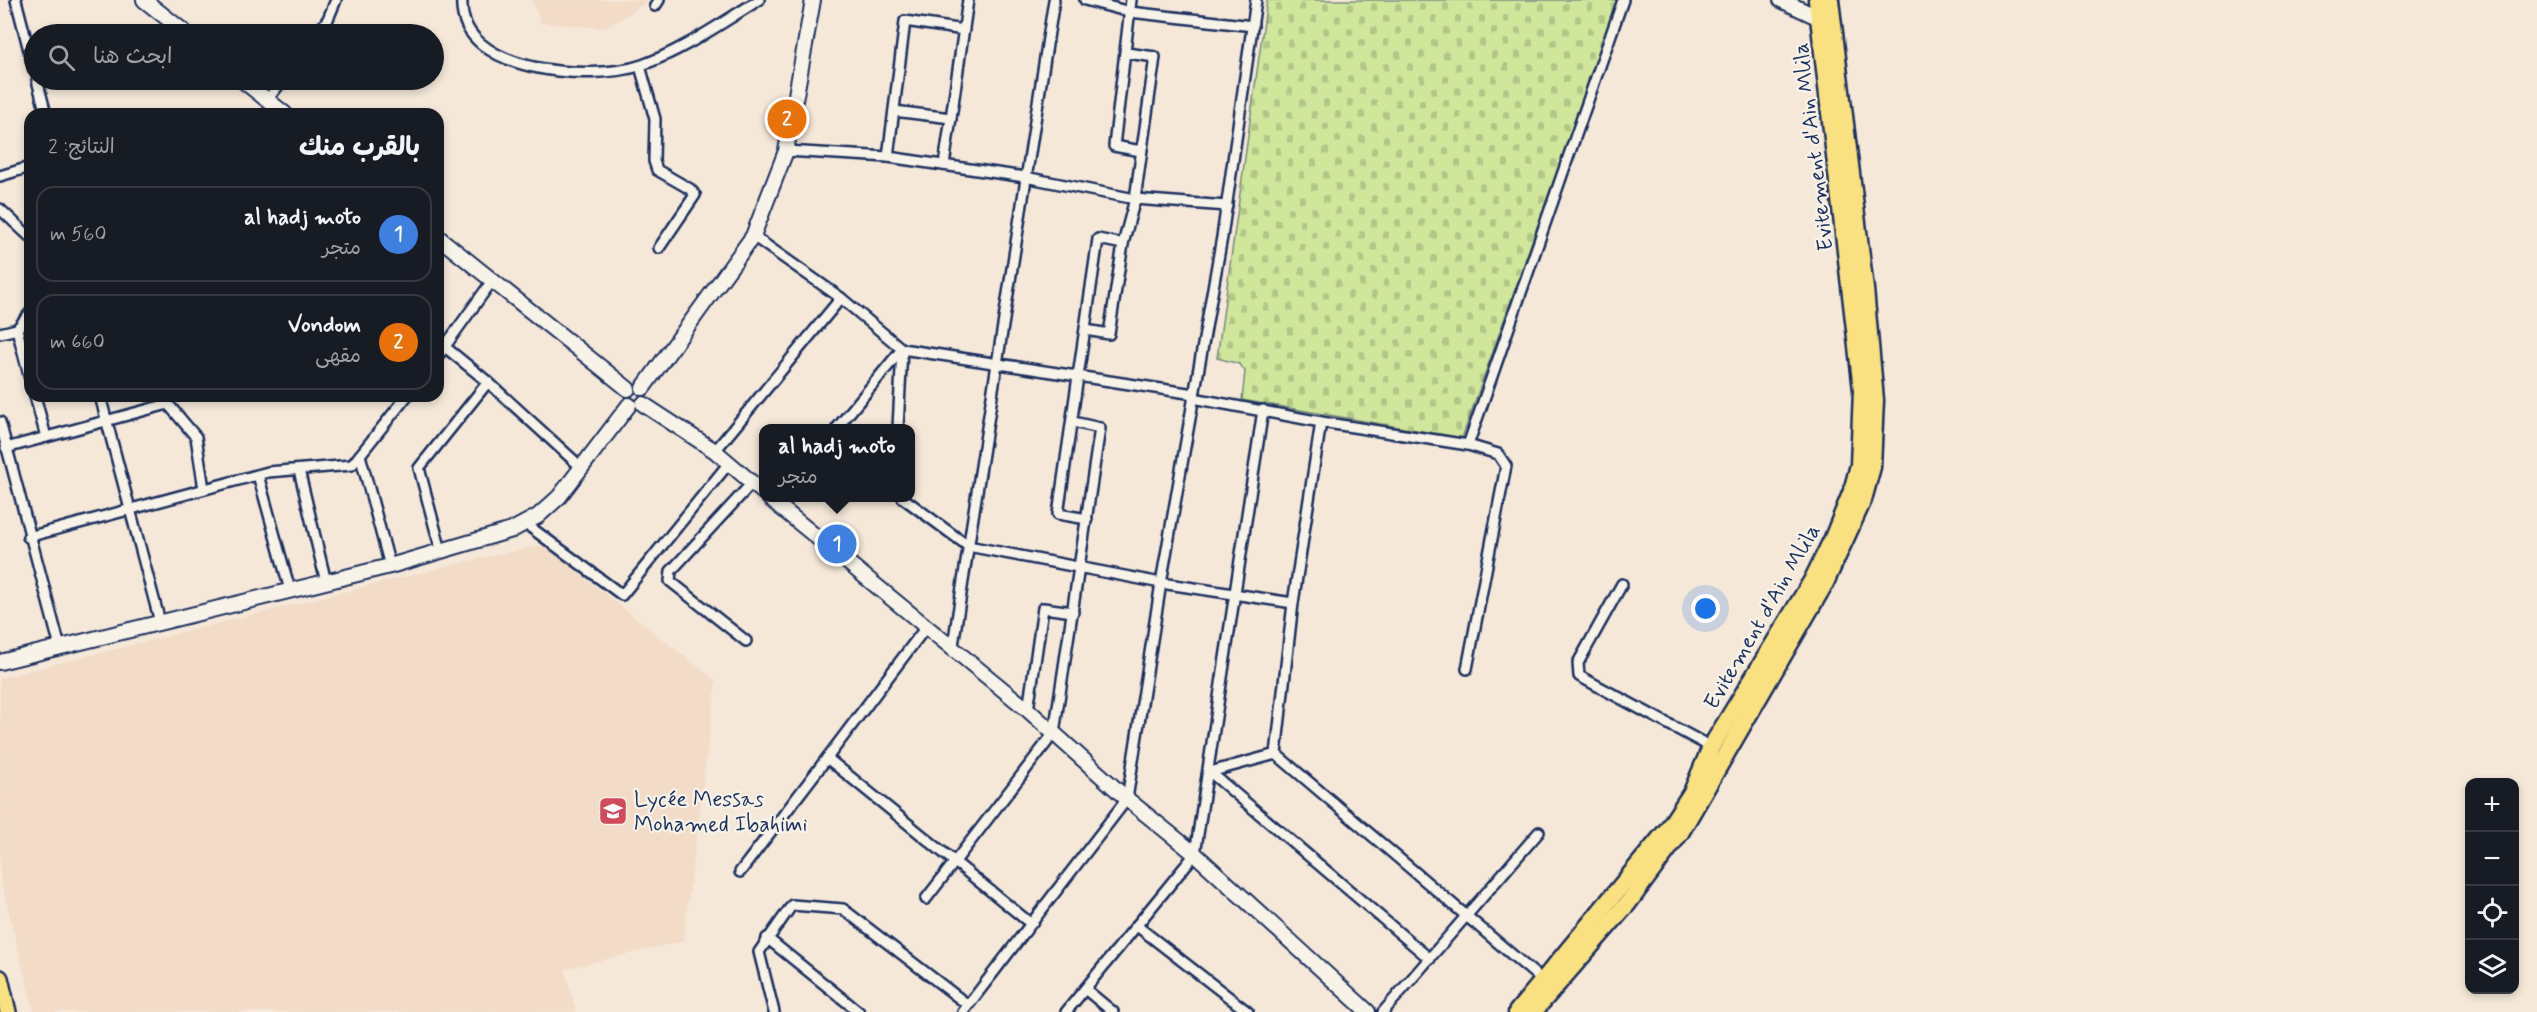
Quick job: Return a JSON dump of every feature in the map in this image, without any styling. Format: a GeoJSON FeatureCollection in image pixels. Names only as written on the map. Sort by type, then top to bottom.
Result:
{"type":"FeatureCollection","features":[{"type":"Feature","properties":{"kind":"highway","name":"Evitement d'Ain Mlila"},"geometry":{"type":"LineString","coordinates":[[1533,1012],[1628,903],[1680,833],[1825,583],[1863,500],[1872,467],[1875,400],[1865,289],[1827,12],[1817,0]]}},
{"type":"Feature","properties":{"kind":"highway","name":"Evitement d'Ain Mlila"},"geometry":{"type":"LineString","coordinates":[[1517,1012],[1668,829],[1692,792],[1711,747],[1812,581],[1844,513],[1859,465],[1862,390],[1827,12]]}},
{"type":"Feature","properties":{"kind":"main road"},"geometry":{"type":"LineString","coordinates":[[0,978],[8,1012]]}},
{"type":"Feature","properties":{"kind":"street"},"geometry":{"type":"LineString","coordinates":[[16,0],[24,31]]}},
{"type":"Feature","properties":{"kind":"street"},"geometry":{"type":"LineString","coordinates":[[144,0],[174,24]]}},
{"type":"Feature","properties":{"kind":"street"},"geometry":{"type":"LineString","coordinates":[[324,24],[336,0]]}},
{"type":"Feature","properties":{"kind":"street"},"geometry":{"type":"LineString","coordinates":[[462,0],[461,9],[468,28],[481,43],[500,57],[559,72],[590,73],[639,66],[696,39],[759,0]]}},
{"type":"Feature","properties":{"kind":"street"},"geometry":{"type":"LineString","coordinates":[[643,388],[753,236],[786,151],[813,0]]}},
{"type":"Feature","properties":{"kind":"street"},"geometry":{"type":"LineString","coordinates":[[944,165],[968,0]]}},
{"type":"Feature","properties":{"kind":"street"},"geometry":{"type":"LineString","coordinates":[[952,645],[1054,0]]}},
{"type":"Feature","properties":{"kind":"street"},"geometry":{"type":"LineString","coordinates":[[1085,0],[1130,12],[1253,26]]}},
{"type":"Feature","properties":{"kind":"street"},"geometry":{"type":"LineString","coordinates":[[1131,0],[1127,53],[1114,146],[1141,151]]}},
{"type":"Feature","properties":{"kind":"street"},"geometry":{"type":"LineString","coordinates":[[774,1012],[759,952],[792,905],[843,909],[966,1008],[1127,799],[1161,583],[1227,206],[1256,0]]}},
{"type":"Feature","properties":{"kind":"street"},"geometry":{"type":"LineString","coordinates":[[1468,445],[1623,0]]}},
{"type":"Feature","properties":{"kind":"street"},"geometry":{"type":"LineString","coordinates":[[1781,0],[1827,12]]}},
{"type":"Feature","properties":{"kind":"street"},"geometry":{"type":"LineString","coordinates":[[888,157],[905,21],[964,30]]}},
{"type":"Feature","properties":{"kind":"street"},"geometry":{"type":"LineString","coordinates":[[1086,330],[1109,334],[1123,244],[1135,199],[1155,57],[1127,53]]}},
{"type":"Feature","properties":{"kind":"street"},"geometry":{"type":"LineString","coordinates":[[639,66],[655,119],[654,161],[657,170],[690,189],[695,195],[659,248]]}},
{"type":"Feature","properties":{"kind":"street"},"geometry":{"type":"LineString","coordinates":[[40,90],[44,108]]}},
{"type":"Feature","properties":{"kind":"street"},"geometry":{"type":"LineString","coordinates":[[254,90],[277,108]]}},
{"type":"Feature","properties":{"kind":"street"},"geometry":{"type":"LineString","coordinates":[[267,100],[275,90]]}},
{"type":"Feature","properties":{"kind":"street"},"geometry":{"type":"LineString","coordinates":[[894,111],[951,118]]}},
{"type":"Feature","properties":{"kind":"street"},"geometry":{"type":"LineString","coordinates":[[786,151],[888,157],[1025,177],[1135,199],[1227,206]]}},
{"type":"Feature","properties":{"kind":"street"},"geometry":{"type":"LineString","coordinates":[[0,176],[24,169]]}},
{"type":"Feature","properties":{"kind":"street"},"geometry":{"type":"LineString","coordinates":[[0,209],[24,231]]}},
{"type":"Feature","properties":{"kind":"street"},"geometry":{"type":"LineString","coordinates":[[753,236],[841,298],[902,349],[1079,375],[1322,422],[1468,445],[1498,454],[1506,466],[1467,669]]}},
{"type":"Feature","properties":{"kind":"street"},"geometry":{"type":"LineString","coordinates":[[1087,519],[1058,514],[1098,239],[1123,244]]}},
{"type":"Feature","properties":{"kind":"street"},"geometry":{"type":"LineString","coordinates":[[444,242],[628,389]]}},
{"type":"Feature","properties":{"kind":"street"},"geometry":{"type":"LineString","coordinates":[[492,281],[445,347],[488,382],[582,468]]}},
{"type":"Feature","properties":{"kind":"street"},"geometry":{"type":"LineString","coordinates":[[715,451],[841,298]]}},
{"type":"Feature","properties":{"kind":"street"},"geometry":{"type":"LineString","coordinates":[[0,333],[17,329],[24,321]]}},
{"type":"Feature","properties":{"kind":"street"},"geometry":{"type":"LineString","coordinates":[[17,329],[24,356]]}},
{"type":"Feature","properties":{"kind":"street"},"geometry":{"type":"LineString","coordinates":[[841,424],[902,349]]}},
{"type":"Feature","properties":{"kind":"street"},"geometry":{"type":"LineString","coordinates":[[898,424],[902,349]]}},
{"type":"Feature","properties":{"kind":"street"},"geometry":{"type":"LineString","coordinates":[[441,551],[419,468],[488,382]]}},
{"type":"Feature","properties":{"kind":"street"},"geometry":{"type":"LineString","coordinates":[[635,385],[643,388],[647,396],[644,404],[635,407],[629,405],[625,398],[628,389],[635,385]]}},
{"type":"Feature","properties":{"kind":"street"},"geometry":{"type":"LineString","coordinates":[[36,402],[46,437]]}},
{"type":"Feature","properties":{"kind":"street"},"geometry":{"type":"LineString","coordinates":[[101,402],[160,622]]}},
{"type":"Feature","properties":{"kind":"street"},"geometry":{"type":"LineString","coordinates":[[28,537],[258,475],[352,465],[402,402]]}},
{"type":"Feature","properties":{"kind":"street"},"geometry":{"type":"LineString","coordinates":[[6,448],[168,404],[196,437],[204,489]]}},
{"type":"Feature","properties":{"kind":"street"},"geometry":{"type":"LineString","coordinates":[[644,404],[715,451],[759,489]]}},
{"type":"Feature","properties":{"kind":"street"},"geometry":{"type":"LineString","coordinates":[[0,662],[390,566],[526,524],[554,502],[629,405]]}},
{"type":"Feature","properties":{"kind":"street"},"geometry":{"type":"LineString","coordinates":[[1066,1012],[1195,854],[1210,772],[1233,592],[1263,410]]}},
{"type":"Feature","properties":{"kind":"street"},"geometry":{"type":"LineString","coordinates":[[926,899],[1054,733],[1100,428],[1073,422]]}},
{"type":"Feature","properties":{"kind":"street"},"geometry":{"type":"LineString","coordinates":[[1276,754],[1293,603],[1322,422]]}},
{"type":"Feature","properties":{"kind":"street"},"geometry":{"type":"LineString","coordinates":[[0,423],[28,537],[60,647]]}},
{"type":"Feature","properties":{"kind":"street"},"geometry":{"type":"LineString","coordinates":[[360,455],[390,566]]}},
{"type":"Feature","properties":{"kind":"street"},"geometry":{"type":"LineString","coordinates":[[526,524],[622,595],[729,463]]}},
{"type":"Feature","properties":{"kind":"street"},"geometry":{"type":"LineString","coordinates":[[299,470],[326,582]]}},
{"type":"Feature","properties":{"kind":"street"},"geometry":{"type":"LineString","coordinates":[[258,475],[290,591]]}},
{"type":"Feature","properties":{"kind":"street"},"geometry":{"type":"LineString","coordinates":[[746,642],[670,581],[671,572],[752,483]]}},
{"type":"Feature","properties":{"kind":"street"},"geometry":{"type":"LineString","coordinates":[[777,502],[926,627],[952,645],[1127,799],[1195,854],[1368,1012]]}},
{"type":"Feature","properties":{"kind":"street"},"geometry":{"type":"LineString","coordinates":[[908,502],[968,546],[1161,583],[1233,592],[1293,603]]}},
{"type":"Feature","properties":{"kind":"street"},"geometry":{"type":"LineString","coordinates":[[1622,584],[1578,663],[1579,676],[1711,747]]}},
{"type":"Feature","properties":{"kind":"street"},"geometry":{"type":"LineString","coordinates":[[1028,710],[1043,608],[1073,612]]}},
{"type":"Feature","properties":{"kind":"street"},"geometry":{"type":"LineString","coordinates":[[740,872],[926,627]]}},
{"type":"Feature","properties":{"kind":"street"},"geometry":{"type":"LineString","coordinates":[[1210,772],[1276,754]]}},
{"type":"Feature","properties":{"kind":"street"},"geometry":{"type":"LineString","coordinates":[[1276,754],[1543,981]]}},
{"type":"Feature","properties":{"kind":"street"},"geometry":{"type":"LineString","coordinates":[[827,758],[1030,923]]}},
{"type":"Feature","properties":{"kind":"street"},"geometry":{"type":"LineString","coordinates":[[1210,772],[1430,959]]}},
{"type":"Feature","properties":{"kind":"street"},"geometry":{"type":"LineString","coordinates":[[1383,1012],[1539,832]]}},
{"type":"Feature","properties":{"kind":"street"},"geometry":{"type":"LineString","coordinates":[[1137,926],[1248,1012]]}},
{"type":"Feature","properties":{"kind":"street"},"geometry":{"type":"LineString","coordinates":[[767,938],[859,1012]]}},
{"type":"Feature","properties":{"kind":"street"},"geometry":{"type":"LineString","coordinates":[[1085,989],[1113,1012]]}},
{"type":"Feature","properties":{"kind":"shaded area"},"geometry":{"type":"Polygon","coordinates":[[[532,0],[650,0],[606,28],[541,23],[532,0]]]}},
{"type":"Feature","properties":{"kind":"shaded area"},"geometry":{"type":"Polygon","coordinates":[[[543,545],[716,681],[683,941],[565,969],[576,1012],[34,1012],[0,878],[0,678],[464,562],[543,545]]]}},
{"type":"Feature","properties":{"kind":"green space"},"geometry":{"type":"Polygon","coordinates":[[[1267,0],[1618,0],[1462,438],[1242,400],[1245,371],[1239,364],[1217,358],[1267,0]]]}},
{"type":"Feature","properties":{"kind":"place","name":"Vondom"},"geometry":{"type":"Point","coordinates":[787,119]}},
{"type":"Feature","properties":{"kind":"place","name":"al hadj moto"},"geometry":{"type":"Point","coordinates":[837,544]}},
{"type":"Feature","properties":{"kind":"place","name":"Lycée Messas Mohamed Ibahimi"},"geometry":{"type":"Point","coordinates":[613,811]}}]}
